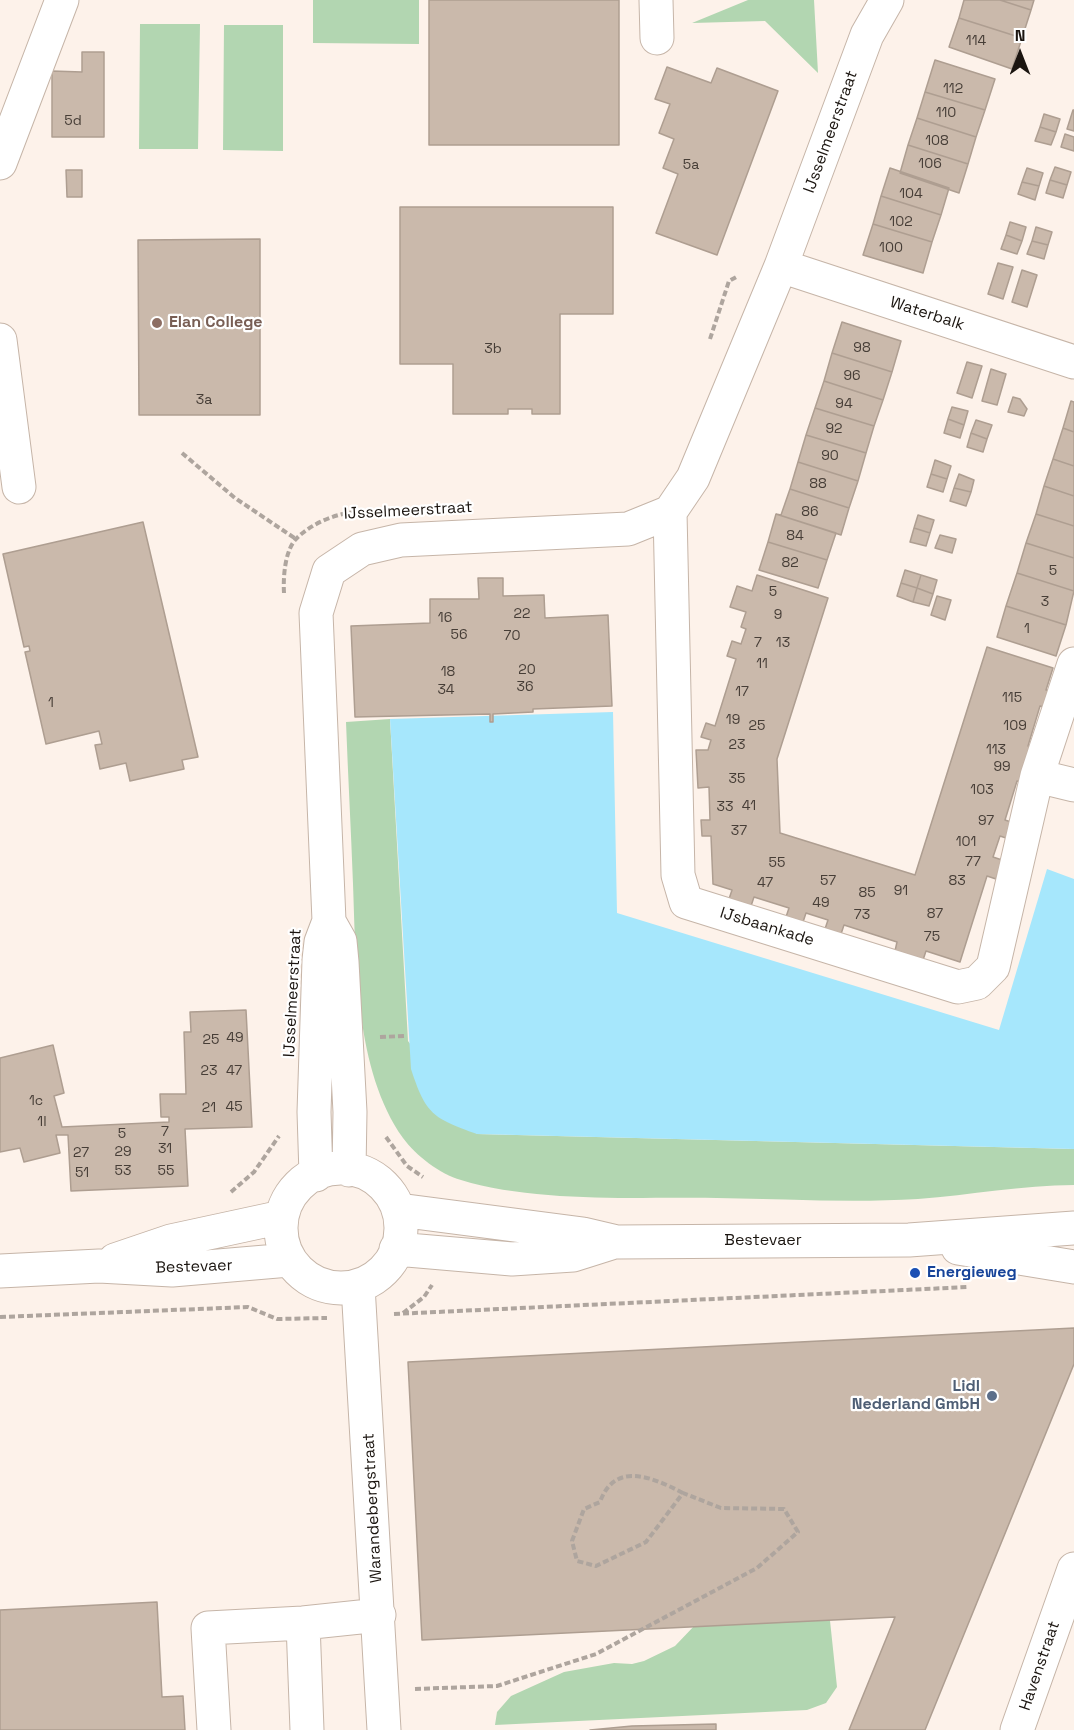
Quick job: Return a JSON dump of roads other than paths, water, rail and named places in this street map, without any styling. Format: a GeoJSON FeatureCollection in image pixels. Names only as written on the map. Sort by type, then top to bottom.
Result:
{"type":"FeatureCollection","features":[{"type":"Feature","properties":{"kind":"street"},"geometry":{"type":"LineString","coordinates":[[0,163],[62,0]]}},
{"type":"Feature","properties":{"kind":"street"},"geometry":{"type":"LineString","coordinates":[[656,0],[657,38]]}},
{"type":"Feature","properties":{"kind":"street","name":"IJsselmeerstraat"},"geometry":{"type":"LineString","coordinates":[[316,1174],[314,1112],[319,960],[321,942],[329,921],[316,613],[329,571],[362,549],[401,540],[628,529],[670,512],[693,478],[781,266],[867,35],[887,0]]}},
{"type":"Feature","properties":{"kind":"street","name":"Waterbalk"},"geometry":{"type":"LineString","coordinates":[[781,266],[1074,362]]}},
{"type":"Feature","properties":{"kind":"street"},"geometry":{"type":"LineString","coordinates":[[0,340],[19,487]]}},
{"type":"Feature","properties":{"kind":"street","name":"IJsbaankade"},"geometry":{"type":"LineString","coordinates":[[670,512],[678,875],[686,902],[958,987],[977,983],[993,967],[1037,776],[1074,664]]}},
{"type":"Feature","properties":{"kind":"street"},"geometry":{"type":"LineString","coordinates":[[1037,776],[1074,785]]}},
{"type":"Feature","properties":{"kind":"street","name":"IJsselmeerstraat"},"geometry":{"type":"LineString","coordinates":[[329,921],[340,941],[350,1112],[349,1170]]}},
{"type":"Feature","properties":{"kind":"street"},"geometry":{"type":"LineString","coordinates":[[334,1168],[349,1170],[362,1172],[385,1186],[399,1210],[400,1238],[393,1259],[360,1302],[339,1288],[320,1284],[302,1274],[290,1260],[282,1242],[282,1217],[291,1193],[316,1174],[334,1168]]}},
{"type":"Feature","properties":{"kind":"street","name":"Bestevaer"},"geometry":{"type":"LineString","coordinates":[[399,1210],[583,1234],[616,1242],[909,1240],[1074,1228]]}},
{"type":"Feature","properties":{"kind":"street","name":"Bestevaer"},"geometry":{"type":"LineString","coordinates":[[99,1266],[171,1240],[282,1217]]}},
{"type":"Feature","properties":{"kind":"street","name":"Bestevaer"},"geometry":{"type":"LineString","coordinates":[[909,1240],[1074,1267]]}},
{"type":"Feature","properties":{"kind":"street","name":"Bestevaer"},"geometry":{"type":"LineString","coordinates":[[396,1249],[512,1259],[573,1255],[616,1242]]}},
{"type":"Feature","properties":{"kind":"street","name":"Bestevaer"},"geometry":{"type":"LineString","coordinates":[[0,1271],[99,1266],[172,1270],[290,1260]]}},
{"type":"Feature","properties":{"kind":"street","name":"Warandebergstraat"},"geometry":{"type":"LineString","coordinates":[[360,1302],[384,1730]]}},
{"type":"Feature","properties":{"kind":"street","name":"Havenstraat"},"geometry":{"type":"LineString","coordinates":[[1017,1730],[1074,1569]]}},
{"type":"Feature","properties":{"kind":"street"},"geometry":{"type":"LineString","coordinates":[[214,1730],[208,1628],[303,1623],[379,1615]]}},
{"type":"Feature","properties":{"kind":"street"},"geometry":{"type":"LineString","coordinates":[[303,1623],[307,1730]]}},
{"type":"Feature","properties":{"kind":"water"},"geometry":{"type":"Polygon","coordinates":[[[613,712],[617,913],[999,1030],[1047,869],[1074,879],[1074,1149],[477,1134],[450,1124],[433,1113],[421,1096],[411,1069],[390,719],[613,712]]]}},
{"type":"Feature","properties":{"kind":"place","name":"Elan College"},"geometry":{"type":"Point","coordinates":[157,323]}},
{"type":"Feature","properties":{"kind":"place","name":"Energieweg"},"geometry":{"type":"Point","coordinates":[915,1273]}},
{"type":"Feature","properties":{"kind":"place","name":"Lidl Nederland GmbH"},"geometry":{"type":"Point","coordinates":[992,1396]}}]}
